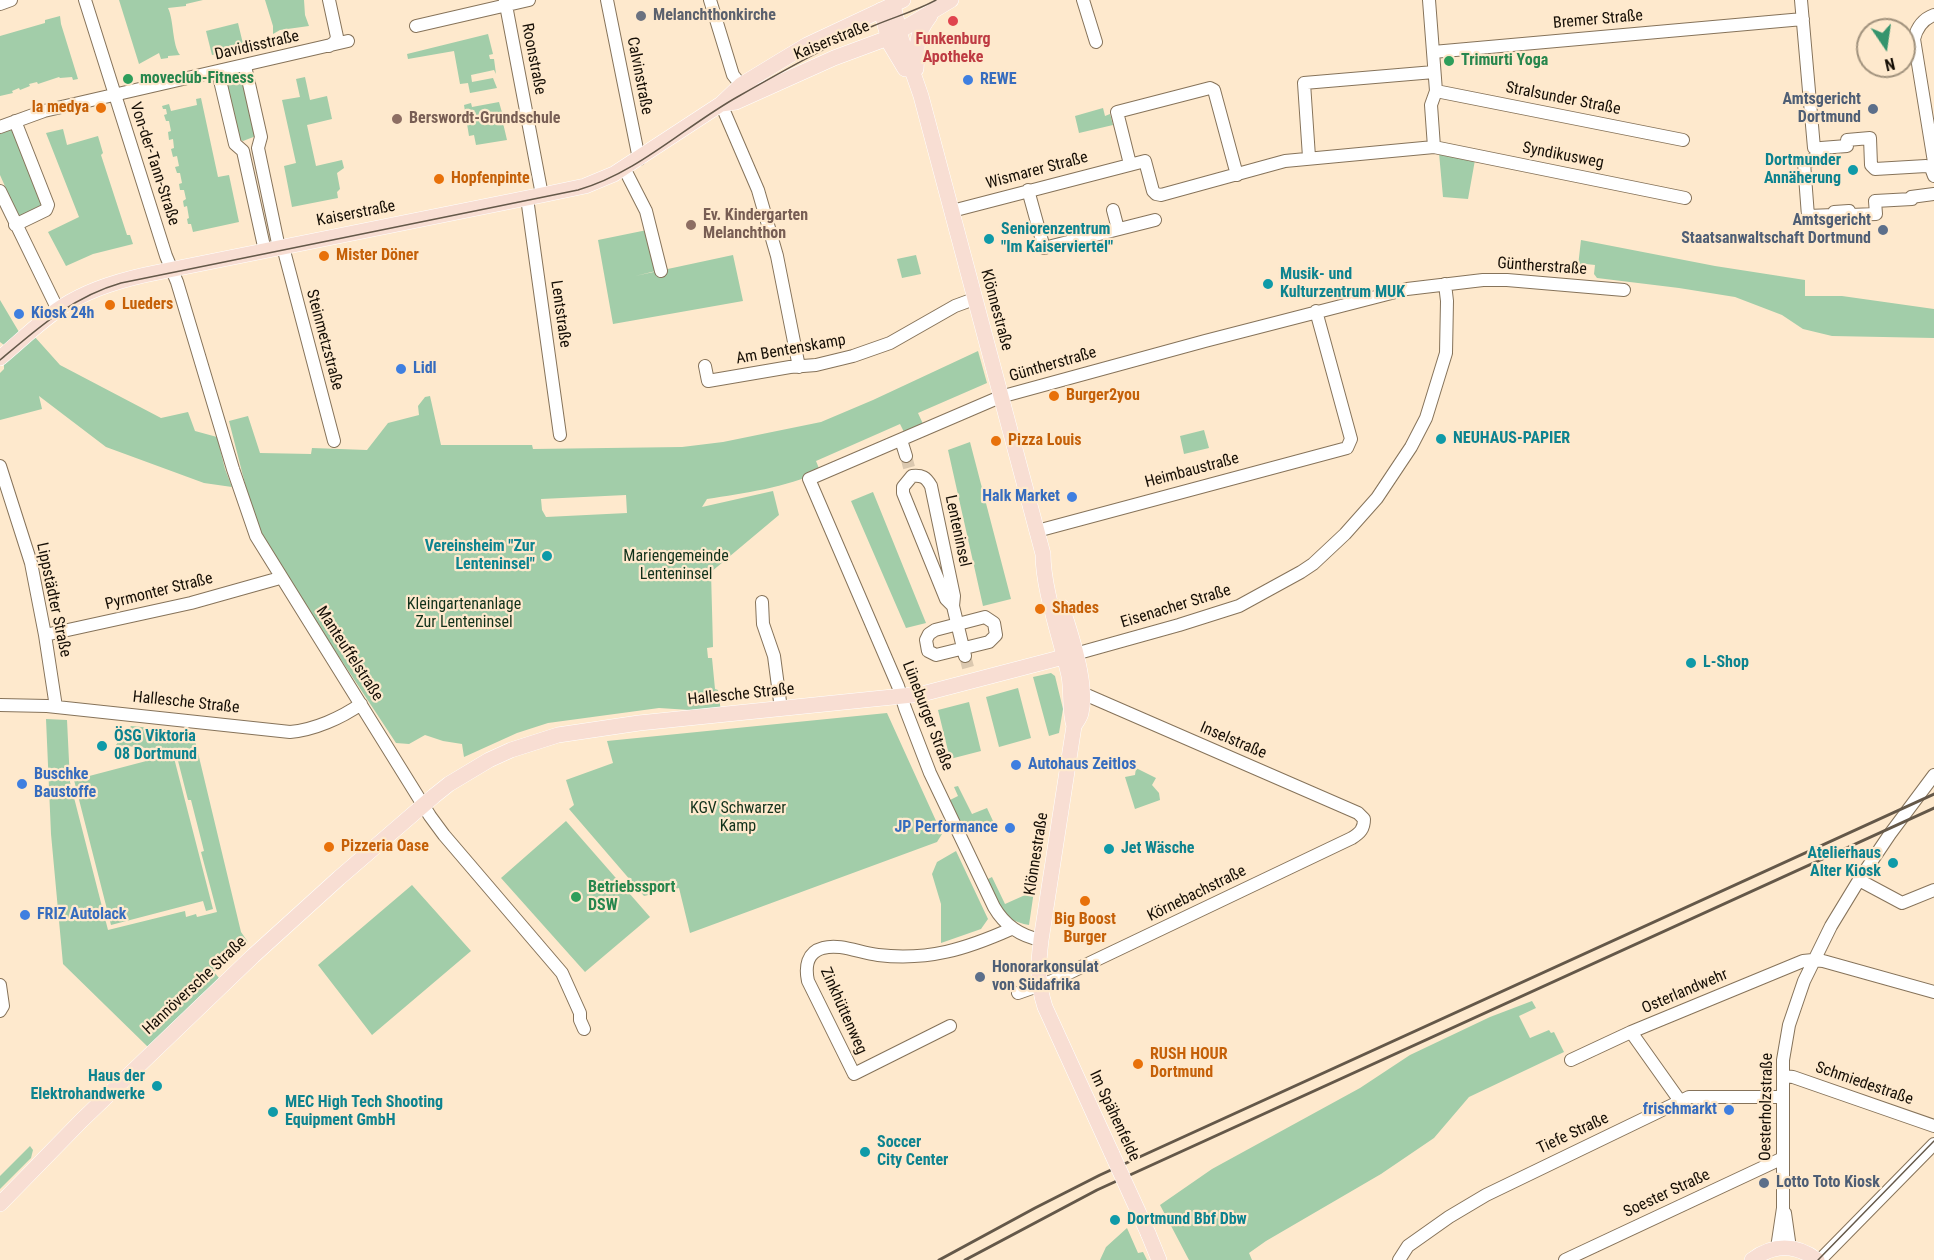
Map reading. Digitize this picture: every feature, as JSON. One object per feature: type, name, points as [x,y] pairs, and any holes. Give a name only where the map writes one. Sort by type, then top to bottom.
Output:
[{"type":"main road","name":"Kaiserstraße","points":[[0,358],[58,310],[86,293],[111,283],[585,186],[639,159],[721,104],[741,85],[807,45],[891,15],[936,9],[951,0]]},
{"type":"main road","points":[[914,76],[917,67],[917,43],[921,30],[936,9]]},
{"type":"main road","name":"Kaiserstraße","points":[[721,104],[736,102],[834,58],[891,15]]},
{"type":"main road","name":"Klönnestraße","points":[[891,15],[914,76],[1043,554],[1048,561],[1070,655],[1082,693],[1081,714],[1074,726],[1041,940],[1038,987]]},
{"type":"main road","name":"Klönnestraße","points":[[1070,655],[1074,726]]},
{"type":"main road","name":"Hallesche Straße","points":[[423,805],[449,784],[489,760],[511,750],[558,735],[639,723],[901,697],[926,693],[971,676],[1070,655]]},
{"type":"main road","name":"Hannöversche Straße","points":[[0,1204],[121,1082],[253,956],[330,885],[423,805]]},
{"type":"main road","name":"Im Spähenfelde","points":[[1038,987],[1159,1260]]},
{"type":"main road","points":[[1752,1260],[1767,1251],[1784,1248],[1803,1251],[1819,1260]]},
{"type":"street","points":[[0,4],[11,0]]},
{"type":"street","name":"Von-der-Tann-Straße","points":[[85,0],[171,269]]},
{"type":"street","points":[[329,0],[337,38],[329,46]]},
{"type":"street","points":[[416,26],[506,3],[529,0]]},
{"type":"street","name":"Calvinstraße","points":[[607,0],[639,159]]},
{"type":"street","points":[[710,0],[733,75],[741,85]]},
{"type":"street","points":[[1083,0],[1096,42]]},
{"type":"street","points":[[1429,0],[1436,91],[1431,105],[1434,147]]},
{"type":"street","points":[[1801,0],[1814,148]]},
{"type":"street","name":"Roonstraße","points":[[506,3],[535,197]]},
{"type":"street","points":[[1934,15],[1925,19],[1916,31],[1914,39],[1934,162]]},
{"type":"street","name":"Bremer Straße","points":[[1433,52],[1803,20]]},
{"type":"street","name":"Davidisstraße","points":[[0,127],[44,111],[348,41]]},
{"type":"street","points":[[245,66],[261,137],[258,148],[276,248]]},
{"type":"street","points":[[218,72],[235,144],[243,151],[276,248]]},
{"type":"street","points":[[1309,157],[1304,83],[1434,72]]},
{"type":"street","points":[[1210,88],[1214,90],[1237,175],[1161,195],[1156,194],[1153,191],[1145,161],[1130,164],[1117,112],[1210,88]]},
{"type":"street","name":"Stralsunder Straße","points":[[1436,91],[1683,140]]},
{"type":"street","points":[[721,104],[758,190],[777,256],[799,367]]},
{"type":"street","points":[[15,121],[48,205],[46,210],[15,225]]},
{"type":"street","points":[[1934,176],[1931,168],[1926,166],[1875,169],[1871,165],[1870,138],[1847,140],[1847,146],[1821,148],[1814,159],[1804,163],[1808,216],[1834,215],[1834,212],[1850,211],[1850,215],[1876,214],[1875,201],[1912,200],[1911,197],[1934,194]]},
{"type":"street","name":"Syndikusweg","points":[[1237,175],[1309,157],[1434,147],[1685,198]]},
{"type":"street","points":[[243,151],[258,148]]},
{"type":"street","name":"Wismarer Straße","points":[[952,211],[1130,164]]},
{"type":"street","points":[[624,168],[646,211],[662,271]]},
{"type":"street","points":[[1029,190],[1044,248],[1155,220]]},
{"type":"street","points":[[0,191],[58,310]]},
{"type":"street","name":"Lentstraße","points":[[535,197],[560,435]]},
{"type":"street","points":[[1113,210],[1118,229]]},
{"type":"street","name":"Steinmetzstraße","points":[[276,248],[334,441]]},
{"type":"street","name":"Manteuffelstraße","points":[[171,269],[249,519],[263,550],[423,805],[444,835],[562,973],[584,1020]]},
{"type":"street","name":"Güntherstraße","points":[[809,479],[1000,398],[1316,311],[1407,289],[1507,280],[1624,290]]},
{"type":"street","name":"Eisenacher Straße","points":[[1070,655],[1239,606],[1313,564],[1345,534],[1385,487],[1411,447],[1426,418],[1446,353],[1445,284]]},
{"type":"street","name":"Am Bentenskamp","points":[[708,381],[840,360],[873,349],[906,334],[955,306],[974,299]]},
{"type":"street","name":"Heimbaustraße","points":[[1037,531],[1347,448],[1351,439],[1316,311]]},
{"type":"street","points":[[705,366],[710,395]]},
{"type":"street","points":[[901,440],[906,456]]},
{"type":"street","name":"Lippstädter Straße","points":[[0,466],[31,563],[56,707]]},
{"type":"street","name":"Lenteninsel","points":[[953,606],[945,599],[903,493],[903,487],[911,474],[925,478],[931,486],[954,596],[953,606],[964,652]]},
{"type":"street","name":"Lüneburger Straße","points":[[809,479],[901,697],[930,773],[994,907],[1011,929]]},
{"type":"street","name":"Pyrmonter Straße","points":[[45,635],[191,603],[280,578]]},
{"type":"street","points":[[762,602],[763,624],[774,656],[781,709]]},
{"type":"street","points":[[985,617],[994,622],[996,635],[989,642],[964,652],[932,654],[926,646],[926,640],[935,630],[957,624],[985,617]]},
{"type":"street","name":"Inselstraße","points":[[1082,693],[1358,813],[1364,819],[1364,825]]},
{"type":"street","name":"Hallesche Straße","points":[[0,705],[56,707],[290,732],[307,730],[361,704]]},
{"type":"street","name":"Oesterholzstraße","points":[[1784,1248],[1786,1216],[1783,1208],[1782,1097],[1784,1048],[1789,1025],[1804,981],[1831,926],[1890,834],[1934,775]]},
{"type":"street","name":"Körnebachstraße","points":[[1038,987],[1352,838],[1359,834],[1364,825]]},
{"type":"street","points":[[1859,880],[1902,903],[1934,890]]},
{"type":"street","points":[[1011,929],[1029,938],[1041,940]]},
{"type":"street","name":"Zinkhüttenweg","points":[[950,1026],[854,1074],[808,981],[806,967],[810,956],[817,950],[836,946],[876,955],[924,956],[965,948],[1011,929]]},
{"type":"street","points":[[1813,960],[1934,992]]},
{"type":"street","name":"Osterlandwehr","points":[[1571,1060],[1631,1032],[1771,974],[1803,961],[1813,960]]},
{"type":"street","points":[[0,985],[3,1006],[0,1011]]},
{"type":"street","points":[[1018,993],[1038,987]]},
{"type":"street","points":[[1631,1032],[1680,1101]]},
{"type":"street","name":"Schmiedestraße","points":[[1783,1076],[1793,1077],[1934,1126]]},
{"type":"street","name":"Tiefe Straße","points":[[1399,1260],[1408,1246],[1449,1217],[1486,1195],[1689,1097],[1782,1097]]},
{"type":"street","points":[[1819,1260],[1934,1144]]},
{"type":"street","name":"Soester Straße","points":[[1565,1260],[1783,1158]]},
{"type":"green space","points":[[119,0],[203,0],[186,4],[186,6],[168,8],[177,51],[180,55],[161,59],[159,53],[139,64]]},
{"type":"green space","points":[[265,0],[304,0],[305,15],[309,26],[280,30],[273,34],[273,26]]},
{"type":"green space","points":[[60,16],[78,79],[59,77],[38,84],[37,82],[29,84],[30,86],[0,96],[0,36],[45,23],[45,20]]},
{"type":"green space","points":[[238,23],[244,48],[212,55],[206,31]]},
{"type":"green space","points":[[488,34],[493,54],[489,55],[490,59],[494,59],[496,74],[494,70],[471,75],[472,82],[493,78],[497,88],[470,93],[468,83],[460,84],[454,51],[408,59],[407,54]]},
{"type":"green space","points":[[242,76],[256,136],[243,141],[238,138],[226,79]]},
{"type":"green space","points":[[305,77],[310,100],[327,96],[332,119],[307,125],[316,166],[342,160],[344,168],[337,173],[340,189],[337,192],[338,198],[292,207],[284,166],[296,163],[282,100],[300,97],[296,79]]},
{"type":"green space","points":[[201,98],[218,177],[229,175],[239,222],[193,232],[191,224],[188,224],[187,206],[184,207],[183,201],[186,199],[184,190],[180,190],[179,184],[182,183],[180,173],[177,173],[175,167],[179,166],[177,156],[173,157],[171,149],[174,148],[173,139],[169,140],[168,132],[171,131],[169,121],[166,121],[164,115],[167,114],[166,109],[162,106],[169,104],[171,111],[197,105],[196,99]]},
{"type":"green space","points":[[499,102],[503,116],[493,117],[492,124],[503,123],[507,140],[476,145],[474,135],[469,136],[464,105],[471,103],[472,107]]},
{"type":"green space","points":[[1103,108],[1105,116],[1110,114],[1113,125],[1079,133],[1075,116]]},
{"type":"green space","points":[[14,128],[43,205],[19,218],[0,175],[0,134]]},
{"type":"green space","points":[[63,129],[67,145],[98,136],[103,153],[101,155],[127,235],[130,235],[133,244],[93,254],[66,266],[48,232],[79,217],[46,133]]},
{"type":"green space","points":[[1439,153],[1475,160],[1468,199],[1443,197]]},
{"type":"green space","points":[[647,230],[656,271],[635,276],[733,255],[743,301],[613,324],[598,240]]},
{"type":"green space","points":[[1581,240],[1715,266],[1805,280],[1805,296],[1842,296],[1934,309],[1934,338],[1832,336],[1803,329],[1782,315],[1735,297],[1597,278],[1594,274],[1595,265],[1586,264],[1584,274],[1577,275]]},
{"type":"green space","points":[[916,255],[921,274],[902,278],[897,259]]},
{"type":"green space","points":[[0,300],[19,332],[4,345],[0,342]]},
{"type":"green space","points":[[34,336],[60,365],[161,418],[188,412],[195,431],[217,437],[232,487],[204,483],[106,447],[39,396],[42,409],[0,420],[0,373],[4,369],[4,364]]},
{"type":"green space","name":"Kleingartenanlage Zur Lenteninsel","points":[[978,351],[987,383],[918,413],[923,424],[904,432],[900,424],[816,461],[820,471],[793,482],[707,499],[702,507],[773,491],[779,515],[711,572],[713,647],[707,648],[708,658],[712,658],[715,689],[718,690],[721,712],[659,708],[548,723],[517,733],[464,757],[462,744],[425,735],[409,744],[396,743],[276,561],[253,515],[229,421],[248,416],[260,453],[311,454],[312,448],[367,450],[388,423],[419,415],[418,406],[425,397],[430,396],[441,445],[532,445],[533,449],[682,447],[723,442],[821,422]],"holes":[[[626,495],[627,513],[546,517],[542,510],[541,499]]]},
{"type":"green space","points":[[1204,430],[1209,448],[1184,454],[1180,436]]},
{"type":"green space","points":[[970,442],[1011,599],[983,606],[948,450]]},
{"type":"green space","points":[[873,492],[926,623],[906,628],[851,501]]},
{"type":"green space","points":[[1051,673],[1055,676],[1063,709],[1059,733],[1049,736],[1033,677]]},
{"type":"green space","points":[[1018,688],[1031,738],[999,747],[986,697]]},
{"type":"green space","points":[[969,702],[981,751],[950,759],[938,710]]},
{"type":"green space","name":"KGV Schwarzer Kamp","points":[[887,713],[942,834],[937,842],[690,933],[679,888],[644,896],[569,809],[574,805],[566,780],[613,763],[607,741]]},
{"type":"green space","points":[[46,719],[67,720],[70,782],[108,930],[185,911],[186,917],[217,912],[201,852],[204,851],[191,800],[188,800],[175,749],[147,755],[146,748],[116,745],[131,726],[193,732],[241,932],[248,942],[214,972],[219,978],[148,1047],[63,964],[51,834]]},
{"type":"green space","points":[[173,754],[213,909],[206,911],[203,901],[111,925],[74,780]]},
{"type":"green space","points":[[1136,768],[1156,778],[1152,785],[1159,793],[1160,800],[1135,809],[1125,777],[1135,775]]},
{"type":"green space","points":[[958,786],[972,814],[987,808],[993,821],[965,834],[950,800],[958,796],[954,787]]},
{"type":"green space","name":"Betriebssport DSW","points":[[566,821],[650,917],[585,972],[501,878]]},
{"type":"green space","points":[[956,851],[988,919],[981,929],[941,943],[941,904],[932,874],[937,862]]},
{"type":"green space","points":[[992,877],[1005,904],[1034,891],[1029,925],[1019,923],[1001,910],[986,880]]},
{"type":"green space","points":[[412,885],[471,951],[372,1035],[318,965]]},
{"type":"green space","points":[[1532,1001],[1536,1008],[1519,1016],[1530,1038],[1549,1030],[1551,1033],[1554,1032],[1564,1052],[1469,1097],[1434,1138],[1381,1174],[1266,1241],[1249,1253],[1252,1260],[1189,1260],[1160,1205],[1212,1169],[1360,1088],[1410,1055],[1490,1017]]},
{"type":"green space","points":[[30,1146],[33,1150],[31,1158],[0,1189],[0,1176]]},
{"type":"green space","points":[[1127,1228],[1138,1253],[1143,1252],[1147,1260],[1100,1260],[1106,1247]]},
{"type":"tunnel","points":[[906,456],[910,471]]},
{"type":"tunnel","points":[[965,656],[969,671]]},
{"type":"tram line","points":[[0,360],[42,325],[71,305],[121,283],[578,190],[600,182],[641,161],[719,108],[822,50],[936,0]]},
{"type":"tram line","points":[[1818,1260],[1934,1141]]},
{"type":"railway","points":[[939,1260],[1100,1175],[1934,794]]},
{"type":"railway","points":[[965,1260],[1097,1190],[1934,808]]},
{"type":"place","name":"Melanchthonkirche","points":[[641,16]]},
{"type":"place","name":"Funkenburg Apotheke","points":[[953,21]]},
{"type":"place","name":"Trimurti Yoga","points":[[1449,61]]},
{"type":"place","name":"moveclub-Fitness","points":[[128,79]]},
{"type":"place","name":"REWE","points":[[968,80]]},
{"type":"place","name":"la medya","points":[[101,108]]},
{"type":"place","name":"Amtsgericht Dortmund","points":[[1873,109]]},
{"type":"place","name":"Berswordt-Grundschule","points":[[397,119]]},
{"type":"place","name":"Dortmunder Annäherung","points":[[1853,170]]},
{"type":"place","name":"Hopfenpinte","points":[[439,179]]},
{"type":"place","name":"Ev. Kindergarten Melanchthon","points":[[691,225]]},
{"type":"place","name":"Amtsgericht Staatsanwaltschaft Dortmund","points":[[1883,230]]},
{"type":"place","name":"Seniorenzentrum \"Im Kaiserviertel\"","points":[[989,239]]},
{"type":"place","name":"Mister Döner","points":[[324,256]]},
{"type":"place","name":"Musik- und Kulturzentrum MUK","points":[[1268,284]]},
{"type":"place","name":"Lueders","points":[[110,305]]},
{"type":"place","name":"Kiosk 24h","points":[[19,314]]},
{"type":"place","name":"Lidl","points":[[401,369]]},
{"type":"place","name":"Burger2you","points":[[1054,396]]},
{"type":"place","name":"NEUHAUS-PAPIER","points":[[1441,439]]},
{"type":"place","name":"Pizza Louis","points":[[996,441]]},
{"type":"place","name":"Halk Market","points":[[1072,497]]},
{"type":"place","name":"Vereinsheim \"Zur Lenteninsel\"","points":[[547,556]]},
{"type":"place","name":"Shades","points":[[1040,609]]},
{"type":"place","name":"L-Shop","points":[[1691,663]]},
{"type":"place","name":"ÖSG Viktoria 08 Dortmund","points":[[102,746]]},
{"type":"place","name":"Autohaus Zeitlos","points":[[1016,765]]},
{"type":"place","name":"Buschke Baustoffe","points":[[22,784]]},
{"type":"place","name":"JP Performance","points":[[1010,828]]},
{"type":"place","name":"Pizzeria Oase","points":[[329,847]]},
{"type":"place","name":"Jet Wäsche","points":[[1109,849]]},
{"type":"place","name":"Atelierhaus Alter Kiosk","points":[[1893,863]]},
{"type":"place","name":"Betriebssport DSW","points":[[576,897]]},
{"type":"place","name":"Big Boost Burger","points":[[1085,901]]},
{"type":"place","name":"FRIZ Autolack","points":[[25,915]]},
{"type":"place","name":"Honorarkonsulat von Südafrika","points":[[980,977]]},
{"type":"place","name":"RUSH HOUR Dortmund","points":[[1138,1064]]},
{"type":"place","name":"Haus der Elektrohandwerke","points":[[157,1086]]},
{"type":"place","name":"frischmarkt","points":[[1729,1110]]},
{"type":"place","name":"MEC High Tech Shooting Equipment GmbH","points":[[273,1112]]},
{"type":"place","name":"Soccer City Center","points":[[865,1152]]},
{"type":"place","name":"Lotto Toto Kiosk","points":[[1764,1183]]},
{"type":"place","name":"Dortmund Bbf Dbw","points":[[1115,1220]]},
{"type":"park label","name":"Mariengemeinde Lenteninsel","points":[[676,566]]}]
